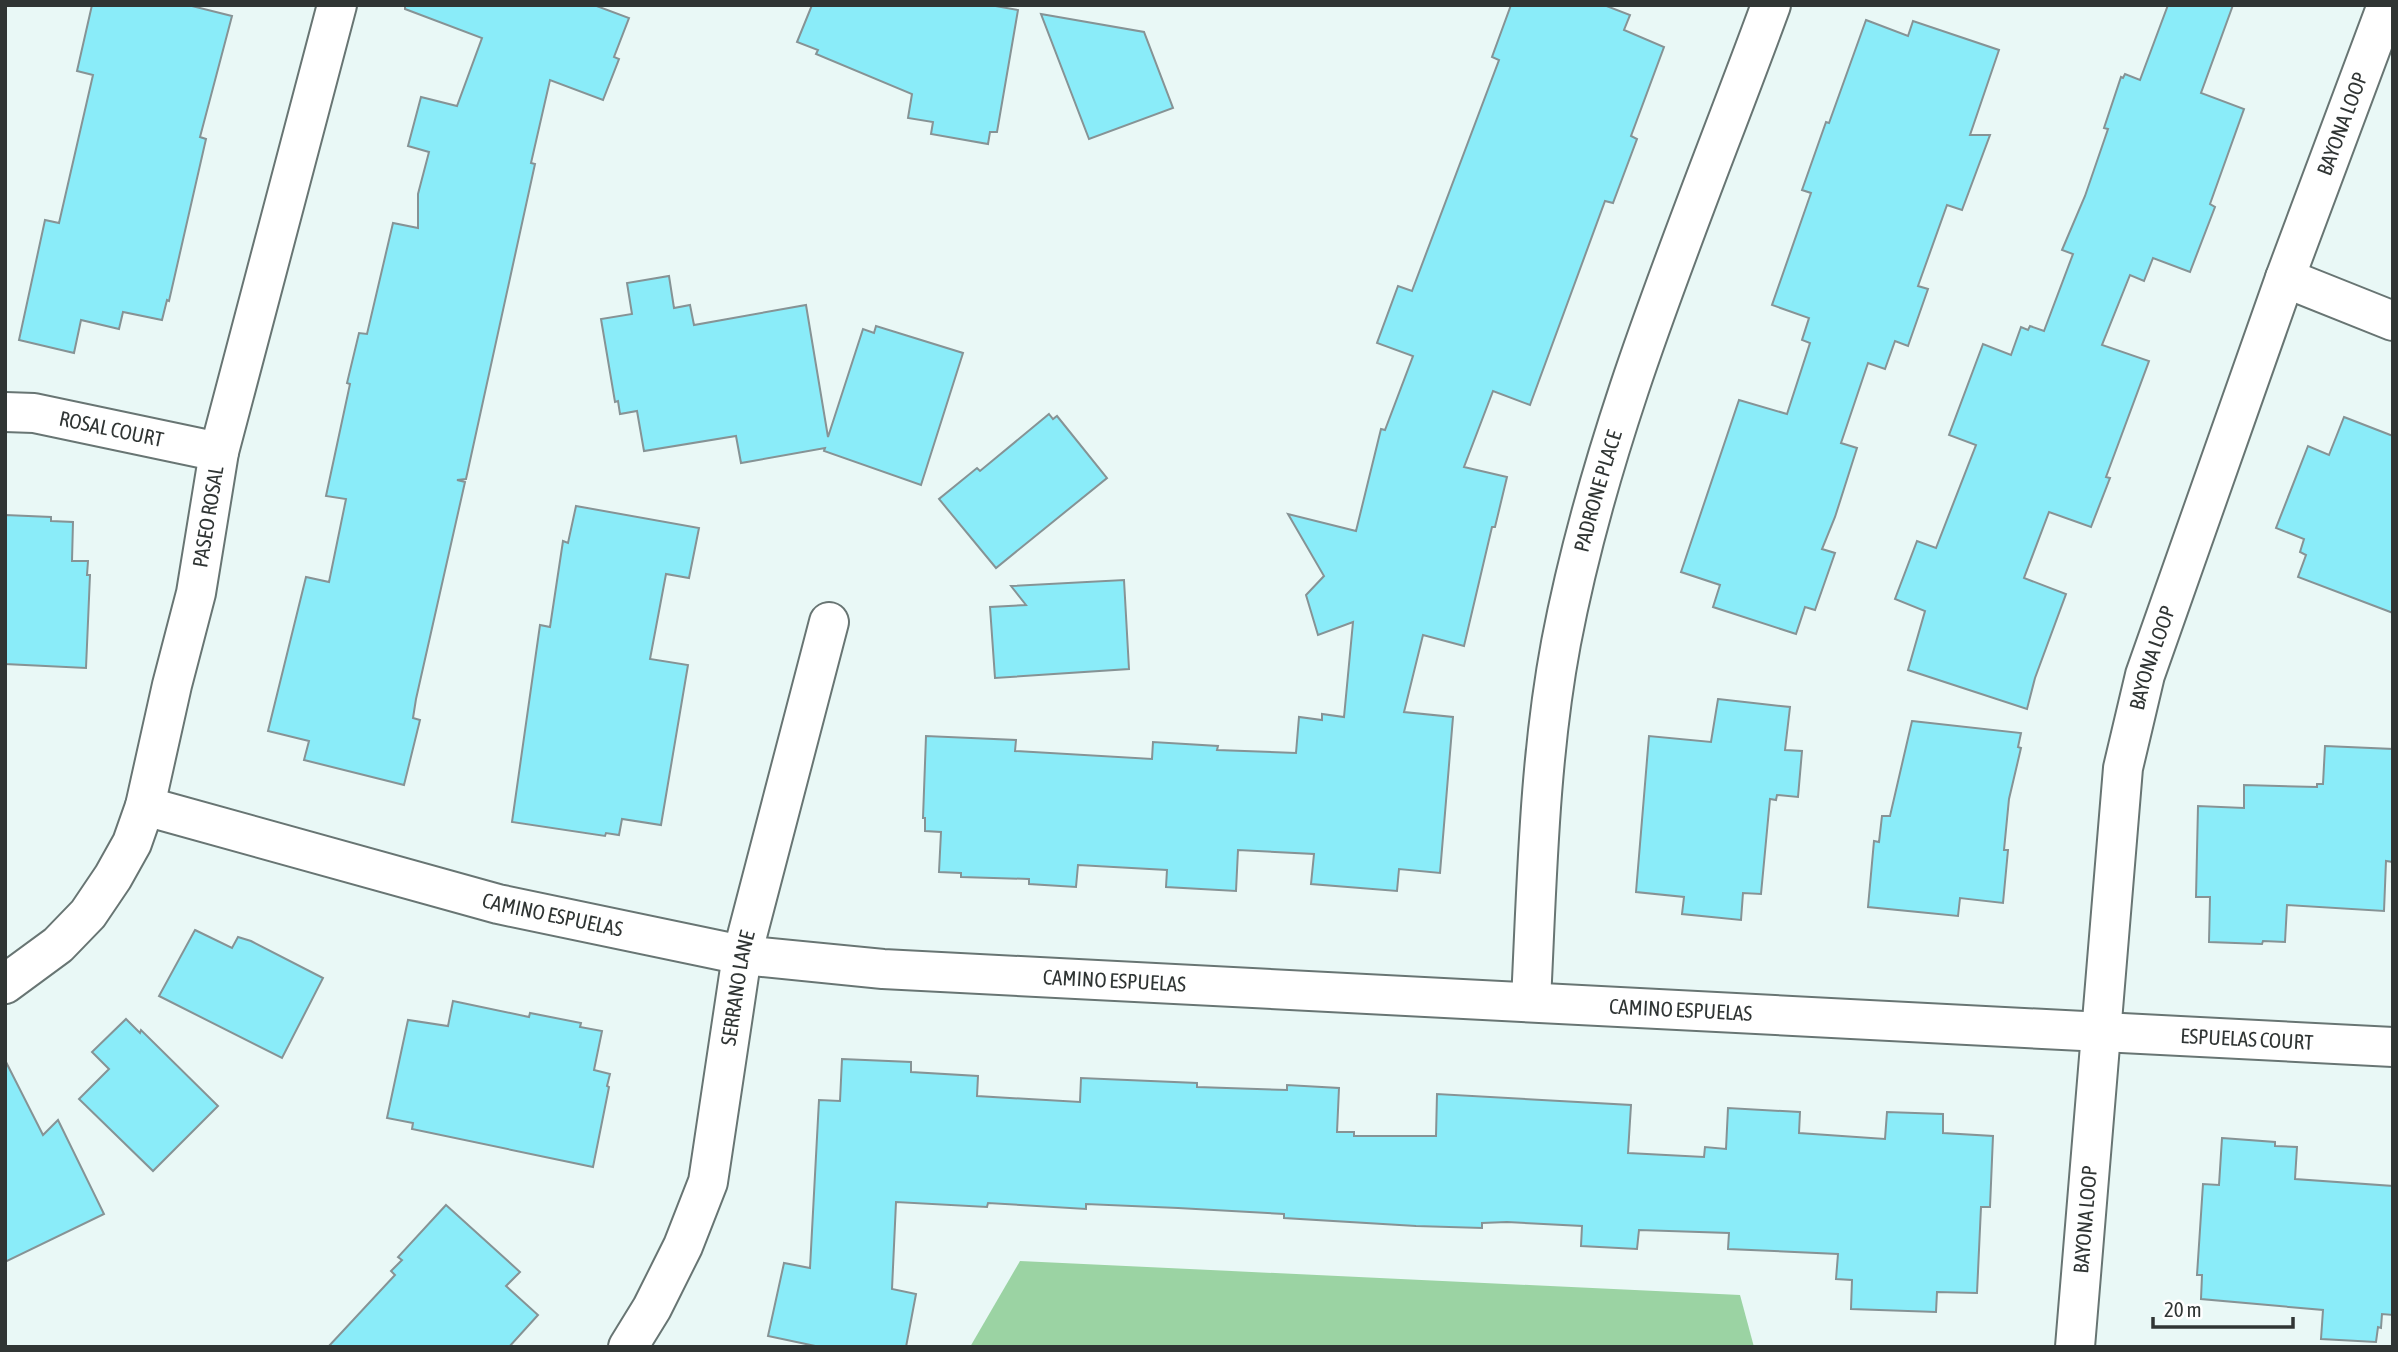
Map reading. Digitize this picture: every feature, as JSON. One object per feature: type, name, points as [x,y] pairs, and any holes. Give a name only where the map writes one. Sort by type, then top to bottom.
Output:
[{"type":"street","name":"PASEO ROSAL","points":[[5,984],[58,945],[88,914],[132,843],[145,806],[196,593],[219,452],[337,5]]},
{"type":"street","name":"PADRONE PLACE","points":[[1531,1001],[1543,762],[1561,642],[1625,395],[1770,5]]},
{"type":"street","name":"BAYONA LOOP","points":[[2075,1347],[2123,768],[2145,675],[2285,278],[2387,5]]},
{"type":"street","points":[[2285,278],[2393,321]]},
{"type":"street","name":"ROSAL COURT","points":[[5,412],[34,413],[219,452]]},
{"type":"street","name":"SERRANO LANE","points":[[628,1347],[652,1308],[678,1256],[708,1182],[742,956],[829,622]]},
{"type":"street","name":"CAMINO ESPUELAS","points":[[145,806],[498,904],[742,956],[883,969],[1531,1001],[2100,1034]]},
{"type":"street","name":"ESPUELAS COURT","points":[[2100,1034],[2393,1047]]},
{"type":"green space","points":[[1020,1261],[1740,1295],[1754,1347],[970,1347]]},
{"type":"building","points":[[92,5],[188,5],[232,16],[200,137],[206,139],[169,301],[167,300],[162,320],[123,312],[119,329],[81,320],[74,353],[19,340],[45,220],[59,223],[93,75],[77,71]]},
{"type":"building","points":[[405,5],[594,5],[629,18],[614,57],[619,59],[603,100],[550,80],[531,163],[535,164],[466,479],[457,480],[465,482],[416,699],[413,718],[420,720],[404,785],[304,760],[309,741],[268,731],[306,577],[329,582],[346,499],[326,496],[359,333],[367,334],[393,223],[418,228],[418,194],[429,152],[408,146],[421,97],[457,106],[482,38],[405,9]]},
{"type":"building","points":[[812,5],[990,5],[1018,10],[997,132],[990,132],[988,144],[931,134],[933,122],[908,118],[912,94],[816,54],[818,50],[797,42]]},
{"type":"building","points":[[1511,5],[1604,5],[1630,15],[1624,30],[1664,47],[1631,136],[1637,139],[1613,203],[1605,201],[1530,405],[1493,391],[1464,467],[1507,477],[1495,527],[1492,527],[1464,646],[1423,635],[1404,712],[1453,717],[1440,873],[1399,869],[1397,891],[1311,884],[1314,854],[1238,850],[1236,891],[1166,887],[1167,870],[1078,865],[1076,887],[1029,884],[1029,879],[961,877],[961,873],[939,872],[941,832],[925,831],[923,818],[926,736],[1016,740],[1015,751],[1152,759],[1153,742],[1218,746],[1217,750],[1296,753],[1299,717],[1322,720],[1322,714],[1344,717],[1353,622],[1318,635],[1306,595],[1324,576],[1288,514],[1356,531],[1381,429],[1385,430],[1413,356],[1377,343],[1398,286],[1412,291],[1499,60],[1492,57]]},
{"type":"building","points":[[2168,5],[2233,5],[2201,93],[2244,109],[2210,204],[2215,207],[2190,272],[2153,258],[2144,281],[2130,275],[2102,345],[2149,361],[2106,477],[2110,478],[2091,527],[2049,512],[2024,578],[2066,594],[2035,678],[2027,709],[1908,670],[1925,611],[1895,599],[1917,541],[1936,548],[1976,445],[1949,435],[1983,344],[2011,355],[2021,327],[2028,330],[2030,326],[2044,331],[2073,254],[2062,250],[2085,196],[2108,129],[2104,128],[2121,77],[2125,74],[2140,80]]},
{"type":"building","points":[[1041,14],[1144,32],[1173,108],[1089,139]]},
{"type":"building","points":[[1866,20],[1908,36],[1913,21],[1999,50],[1970,135],[1990,135],[1962,210],[1947,205],[1918,286],[1928,289],[1908,346],[1895,341],[1885,369],[1868,363],[1841,443],[1857,448],[1822,549],[1835,553],[1815,610],[1805,607],[1796,634],[1713,607],[1720,585],[1681,572],[1739,400],[1787,414],[1810,343],[1802,340],[1809,318],[1772,305],[1811,193],[1802,190]]},
{"type":"building","points":[[669,276],[674,308],[690,305],[694,325],[806,305],[828,437],[863,329],[874,333],[876,326],[963,353],[921,485],[824,451],[825,448],[741,463],[736,436],[644,451],[637,411],[620,414],[618,401],[615,402],[601,319],[632,314],[627,283]]},
{"type":"building","points":[[1049,414],[1053,419],[1057,416],[1107,478],[996,568],[939,499],[977,468],[980,471]]},
{"type":"building","points":[[2344,417],[2393,436],[2393,613],[2298,577],[2306,555],[2300,552],[2304,539],[2276,528],[2308,446],[2329,455]]},
{"type":"building","points":[[576,506],[699,528],[689,578],[666,574],[650,659],[688,665],[661,825],[622,819],[619,835],[606,833],[605,836],[512,822],[540,625],[550,627],[563,541],[568,543]]},
{"type":"building","points":[[5,515],[51,517],[51,521],[73,522],[72,561],[88,561],[87,575],[90,575],[86,668],[5,664]]},
{"type":"building","points":[[1124,580],[1129,669],[995,678],[990,607],[1026,605],[1011,586]]},
{"type":"building","points":[[1718,699],[1790,707],[1785,750],[1802,751],[1798,797],[1777,795],[1776,800],[1770,799],[1761,894],[1743,893],[1741,920],[1682,914],[1684,897],[1636,892],[1649,736],[1711,742]]},
{"type":"building","points":[[1912,721],[2021,733],[2018,747],[2021,748],[2009,799],[2003,903],[1960,898],[1958,916],[1868,907],[1874,841],[1879,842],[1882,816],[1890,816]]},
{"type":"building","points":[[2325,746],[2393,749],[2393,862],[2386,861],[2384,911],[2287,905],[2285,942],[2209,942],[2210,897],[2196,897],[2198,806],[2244,808],[2244,785],[2317,787],[2317,784],[2323,784]]},
{"type":"building","points":[[195,930],[232,948],[238,937],[251,941],[323,978],[282,1058],[159,996]]},
{"type":"building","points":[[453,1001],[529,1017],[530,1013],[581,1023],[580,1027],[602,1031],[594,1070],[610,1074],[593,1167],[412,1129],[413,1123],[387,1118],[408,1020],[448,1026]]},
{"type":"building","points":[[126,1019],[140,1033],[141,1030],[218,1106],[153,1171],[79,1099],[109,1069],[92,1052]]},
{"type":"building","points":[[842,1059],[911,1062],[911,1072],[978,1076],[977,1096],[1080,1102],[1081,1078],[1197,1083],[1197,1087],[1287,1090],[1287,1085],[1339,1088],[1337,1132],[1354,1132],[1354,1136],[1436,1136],[1437,1094],[1631,1105],[1628,1153],[1704,1157],[1705,1147],[1726,1149],[1728,1108],[1800,1112],[1799,1133],[1885,1139],[1887,1112],[1943,1114],[1943,1133],[1993,1136],[1990,1207],[1981,1207],[1977,1293],[1937,1292],[1936,1312],[1851,1309],[1852,1280],[1836,1279],[1838,1254],[1728,1249],[1729,1233],[1639,1230],[1637,1249],[1581,1246],[1582,1226],[1507,1222],[1482,1223],[1482,1228],[1416,1226],[1178,1208],[1086,1204],[1086,1209],[988,1203],[987,1207],[896,1202],[892,1289],[916,1294],[906,1347],[820,1347],[768,1336],[784,1263],[810,1268],[819,1100],[840,1101]]},
{"type":"building","points":[[5,1060],[43,1135],[58,1120],[104,1214],[5,1262]]},
{"type":"building","points":[[2222,1138],[2275,1142],[2275,1146],[2297,1147],[2295,1179],[2393,1186],[2393,1315],[2382,1314],[2376,1342],[2321,1339],[2323,1310],[2201,1299],[2202,1275],[2197,1275],[2203,1184],[2219,1185]]},
{"type":"building","points":[[446,1205],[520,1272],[506,1286],[538,1315],[509,1347],[328,1347],[395,1275],[391,1271],[402,1260],[398,1257]]}]
